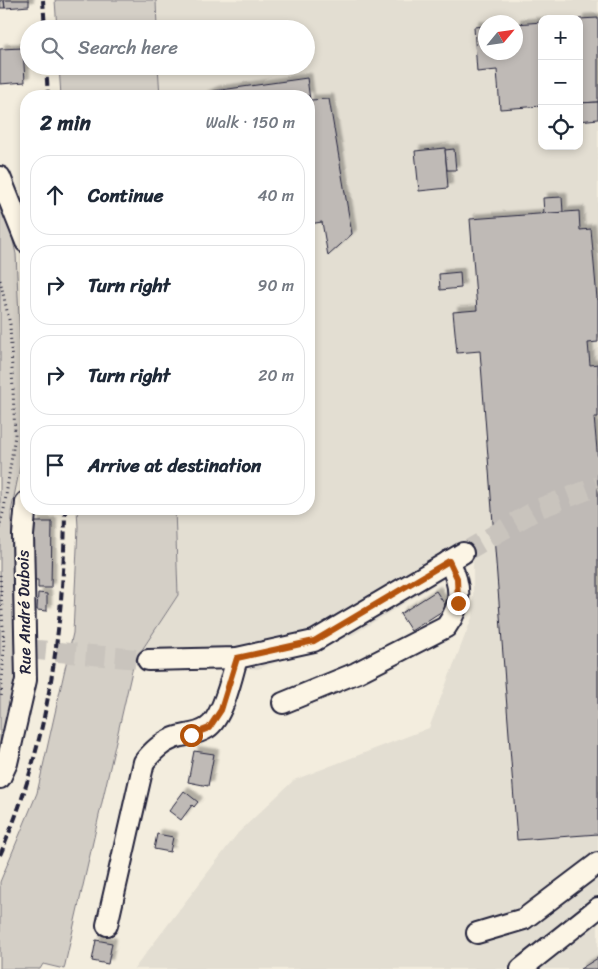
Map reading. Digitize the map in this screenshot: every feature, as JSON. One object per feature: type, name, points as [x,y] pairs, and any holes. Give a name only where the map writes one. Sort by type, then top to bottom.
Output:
[{"type":"street","points":[[0,177],[20,227]]},
{"type":"street","name":"Rue André Dubois","points":[[0,778],[7,763],[26,680],[23,535],[25,515]]},
{"type":"street","points":[[148,660],[237,658],[314,641],[456,557],[458,603],[453,617],[446,626],[356,673],[283,703]]},
{"type":"street","points":[[107,925],[144,762],[157,746],[175,738],[191,735],[209,728],[221,710],[237,658]]},
{"type":"street","points":[[477,933],[524,918],[598,863]]},
{"type":"street","points":[[521,969],[598,908]]},
{"type":"path","points":[[0,280],[10,324],[15,435],[0,524]]},
{"type":"path","points":[[0,575],[4,647],[1,701]]},
{"type":"shaded area","points":[[55,0],[156,0],[157,20],[56,20]]},
{"type":"shaded area","points":[[156,0],[598,0],[598,969],[134,969],[238,833],[294,780],[429,728],[473,615],[473,561],[351,636],[258,669],[134,662],[178,594],[175,515],[315,515],[315,90],[160,90],[159,75],[315,75],[315,20],[157,20]]},
{"type":"shaded area","points":[[60,75],[159,75],[160,90],[61,90]]},
{"type":"shaded area","points":[[0,206],[8,219],[16,254],[20,338],[20,467],[11,512],[16,700],[0,759]]},
{"type":"shaded area","points":[[77,515],[175,515],[178,595],[134,662],[64,969],[43,964],[40,969],[0,969],[0,882],[37,793],[73,633]]},
{"type":"building","points":[[0,0],[4,0],[5,8],[0,8]]},
{"type":"building","points":[[4,0],[29,0],[29,6],[5,8]]},
{"type":"building","points":[[598,18],[598,102],[583,103],[583,19]]},
{"type":"building","points":[[538,22],[538,106],[500,109],[497,70],[477,72],[474,27],[478,27],[478,60],[523,60],[523,23]]},
{"type":"building","points":[[20,48],[20,75],[25,75],[25,82],[0,84],[0,49]]},
{"type":"building","points":[[307,78],[309,90],[221,90]]},
{"type":"building","points":[[329,99],[352,234],[328,256],[322,222],[315,223],[315,100]]},
{"type":"building","points":[[598,102],[598,119],[583,121],[583,103]]},
{"type":"building","points":[[445,148],[448,188],[419,191],[415,151]]},
{"type":"building","points":[[454,149],[456,170],[447,170],[445,150]]},
{"type":"building","points":[[562,197],[563,212],[544,214],[543,198]]},
{"type":"building","points":[[579,211],[580,230],[591,229],[598,299],[598,342],[588,343],[590,365],[598,364],[598,417],[594,417],[598,461],[598,834],[517,840],[480,351],[457,353],[453,312],[477,310],[470,219]]},
{"type":"building","points":[[460,272],[461,288],[440,290],[439,274]]},
{"type":"building","points":[[35,522],[52,522],[51,588],[38,588],[38,580],[33,580]]},
{"type":"building","points":[[436,591],[447,608],[411,631],[400,614]]},
{"type":"building","points":[[38,593],[47,594],[47,611],[37,610]]},
{"type":"building","points":[[194,751],[214,754],[208,786],[188,782]]},
{"type":"building","points":[[184,791],[198,802],[194,807],[192,805],[181,820],[169,811]]},
{"type":"building","points":[[157,834],[173,837],[170,852],[154,849]]},
{"type":"building","points":[[96,940],[112,943],[108,964],[92,961]]},
{"type":"building","points":[[598,958],[598,969],[580,969]]},
{"type":"tunnel","points":[[463,553],[540,508],[598,486]]},
{"type":"tunnel","points":[[26,649],[148,660]]},
{"type":"railway","points":[[43,0],[44,20]]},
{"type":"railway","points":[[47,75],[48,90]]},
{"type":"railway","points":[[0,855],[17,814],[30,772],[50,685],[57,642],[61,598],[65,515]]},
{"type":"route","points":[[191,735],[209,728],[221,710],[237,658],[314,641],[449,561],[457,578],[458,603]]}]
